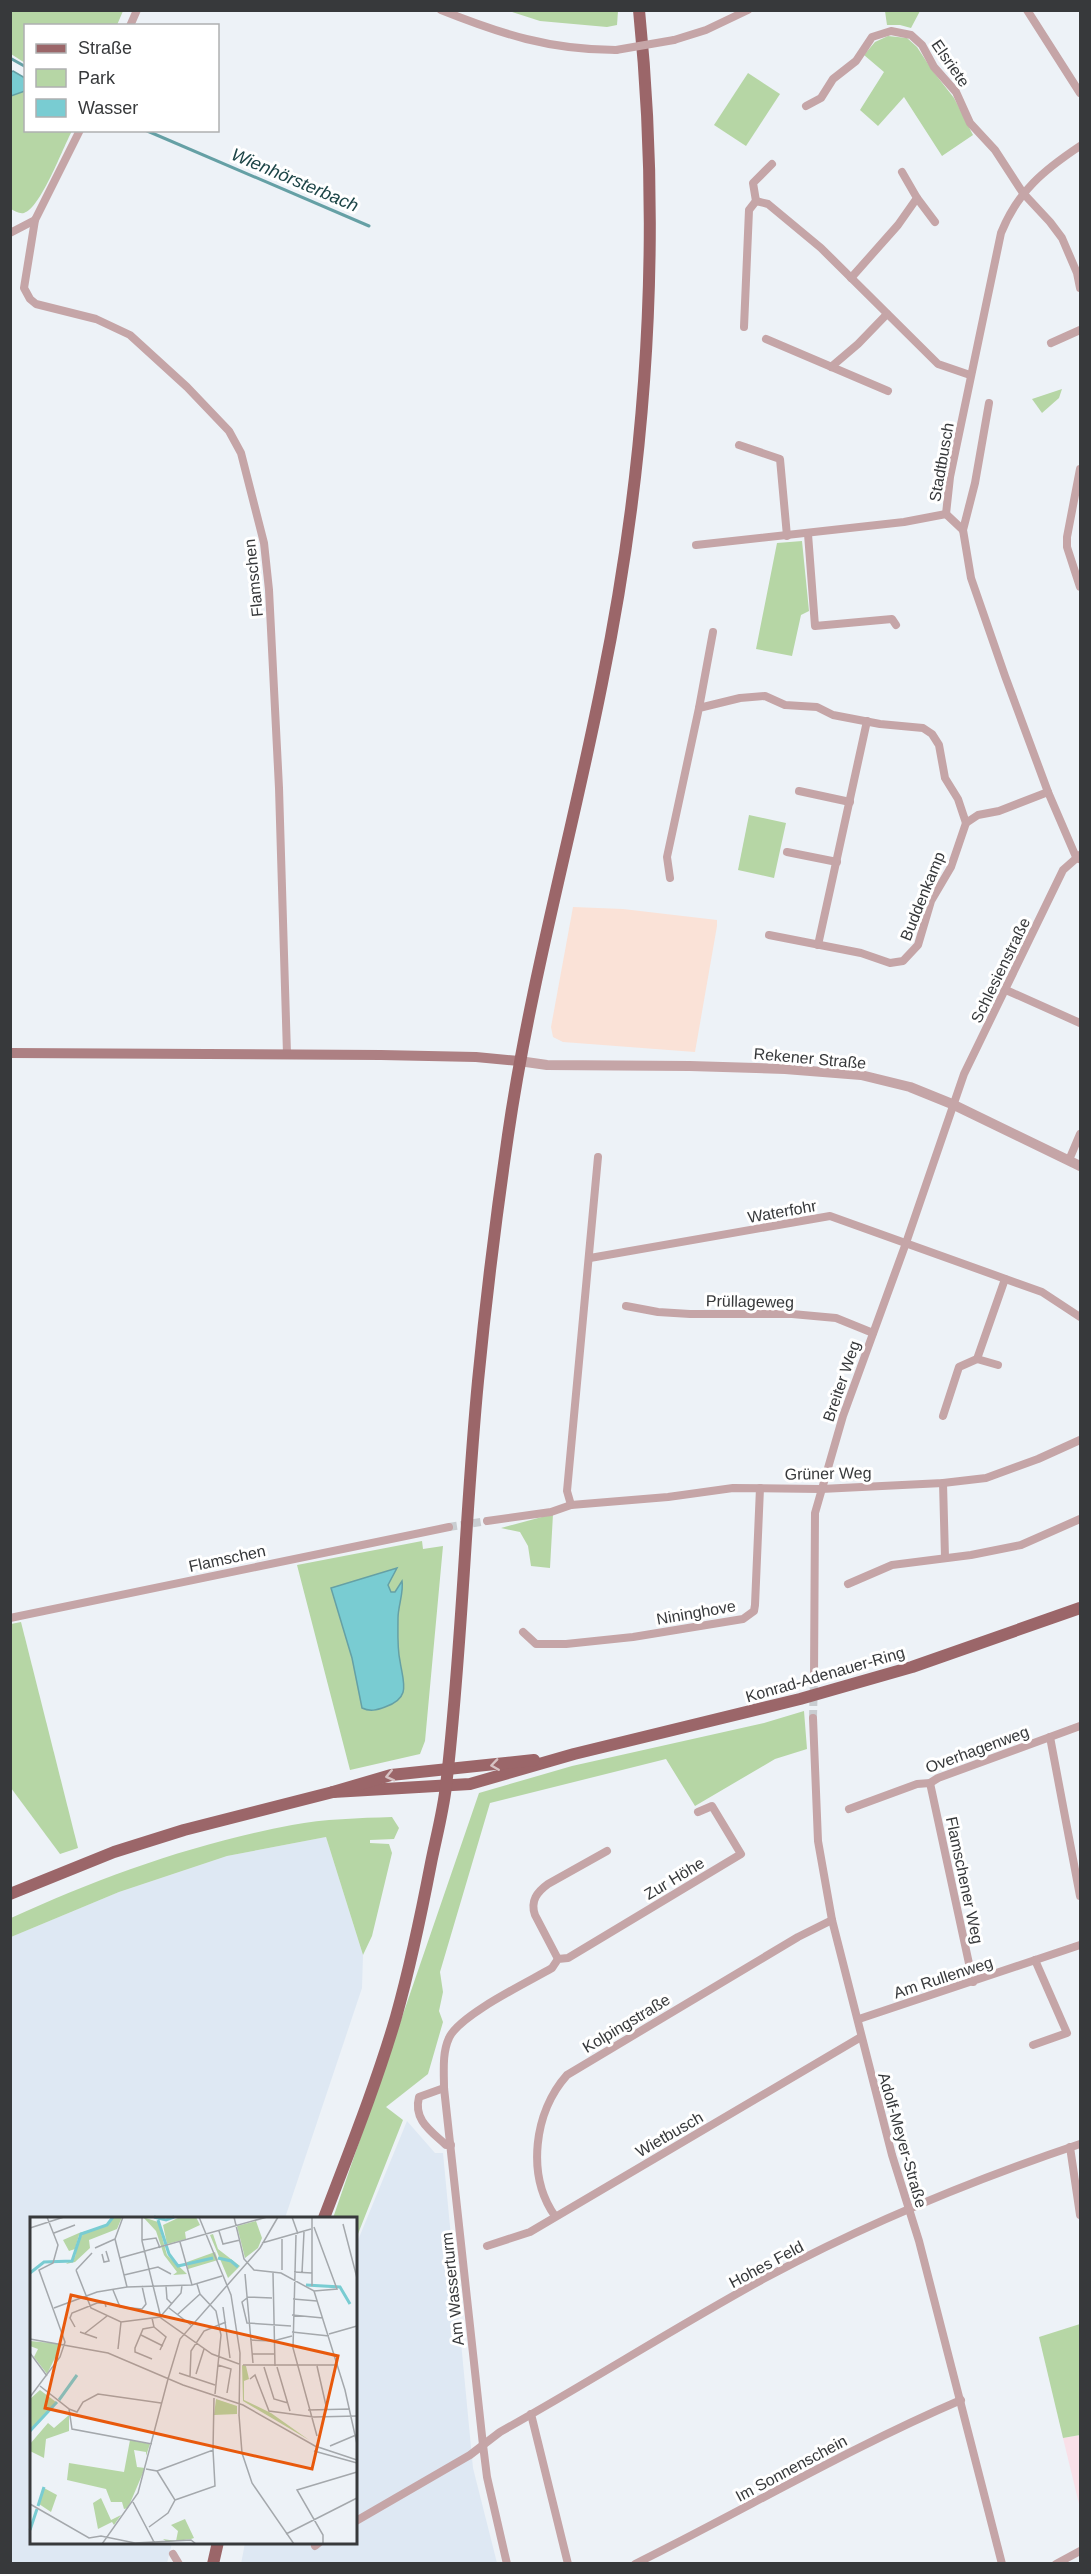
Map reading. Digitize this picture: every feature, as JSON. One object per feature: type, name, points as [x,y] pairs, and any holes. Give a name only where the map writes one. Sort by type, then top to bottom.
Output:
[{"type":"main road","points":[[324,2217],[372,2089],[398,2008],[420,1921],[446,1785],[463,1607],[478,1386],[496,1216],[519,1061],[602,682],[620,587],[638,458],[648,331],[646,114],[639,10]]},
{"type":"main road","points":[[10,1053],[287,1054],[476,1057],[519,1061]]},
{"type":"main road","name":"Konrad-Adenauer-Ring","points":[[574,1754],[800,1699],[912,1667],[1080,1608]]},
{"type":"main road","points":[[10,1894],[140,1843],[235,1815],[333,1792],[391,1775],[447,1768],[474,1768],[574,1754]]},
{"type":"main road","points":[[333,1792],[470,1784],[574,1754]]},
{"type":"main road","points":[[213,2564],[218,2544]]},
{"type":"street","points":[[131,24],[137,10]]},
{"type":"street","points":[[441,10],[525,40],[582,50],[616,50],[674,40],[706,30],[748,10]]},
{"type":"street","points":[[1027,10],[1080,93]]},
{"type":"street","name":"Elsriete","points":[[806,106],[821,99],[833,79],[856,61],[872,37],[891,31],[911,35],[922,45],[934,67],[956,92],[970,123],[995,150],[1023,193]]},
{"type":"street","name":"Flamschen","points":[[79,132],[35,220],[24,288],[36,304],[96,319],[130,334],[187,387],[229,431],[241,453],[264,543],[270,591],[279,788],[287,1054]]},
{"type":"street","name":"Stadtbusch","points":[[963,530],[946,514],[950,477],[1000,232],[1010,209],[1023,193],[1048,167],[1080,146]]},
{"type":"street","points":[[744,327],[749,210],[756,201],[753,183],[772,164]]},
{"type":"street","points":[[902,172],[917,198],[935,222]]},
{"type":"street","points":[[1023,193],[1062,238],[1077,273],[1080,288]]},
{"type":"street","points":[[851,278],[898,225],[917,198]]},
{"type":"street","points":[[756,201],[768,204],[821,248],[938,364],[970,375]]},
{"type":"street","points":[[10,233],[35,220]]},
{"type":"street","points":[[831,367],[887,314]]},
{"type":"street","points":[[1051,343],[1080,330]]},
{"type":"street","points":[[766,339],[888,392]]},
{"type":"street","points":[[989,403],[975,483],[963,530],[971,578],[1048,792],[1079,858]]},
{"type":"street","points":[[739,445],[780,459],[787,536]]},
{"type":"street","points":[[1080,469],[1067,547],[1080,587]]},
{"type":"street","points":[[696,545],[808,534],[904,522],[946,514]]},
{"type":"street","points":[[808,534],[815,626],[892,619],[896,625]]},
{"type":"street","points":[[670,878],[666,857],[699,708],[713,632]]},
{"type":"street","points":[[699,708],[740,698],[765,696],[785,705],[817,707],[833,715],[880,724],[923,728],[932,734],[939,745],[945,778],[958,799],[966,823],[978,815],[999,811],[1048,792]]},
{"type":"street","points":[[818,945],[867,721]]},
{"type":"street","points":[[799,791],[850,802]]},
{"type":"street","name":"Buddenkamp","points":[[769,935],[861,953],[890,963],[903,962],[918,945],[931,901],[951,867],[966,823]]},
{"type":"street","points":[[787,852],[837,862]]},
{"type":"street","name":"Schlesienstraße","points":[[952,1104],[964,1074],[1063,870],[1079,858]]},
{"type":"street","points":[[1006,990],[1080,1023]]},
{"type":"street","name":"Rekener Straße","points":[[519,1061],[547,1065],[785,1069],[861,1075],[910,1087],[952,1104],[1080,1166]]},
{"type":"street","name":"Breiter Weg","points":[[814,1678],[815,1513],[843,1416],[906,1244],[952,1104]]},
{"type":"street","points":[[1069,1160],[1080,1134]]},
{"type":"street","points":[[571,1504],[567,1491],[598,1157]]},
{"type":"street","name":"Waterfohr","points":[[590,1258],[830,1216],[1005,1278],[1056,1299],[1080,1317]]},
{"type":"street","points":[[976,1359],[1005,1278]]},
{"type":"street","name":"Prüllageweg","points":[[626,1306],[658,1312],[803,1315],[836,1318],[873,1333]]},
{"type":"street","points":[[942,1416],[959,1367],[976,1359],[998,1365]]},
{"type":"street","name":"Grüner Weg","points":[[487,1521],[551,1512],[571,1504],[668,1497],[733,1488],[821,1489],[944,1483],[986,1478],[1038,1459],[1080,1440]]},
{"type":"street","points":[[944,1483],[945,1557]]},
{"type":"street","name":"Nininghove","points":[[523,1632],[536,1644],[566,1644],[633,1637],[743,1619],[754,1611],[755,1605],[760,1488]]},
{"type":"street","points":[[848,1584],[892,1565],[971,1555],[1021,1545],[1080,1519]]},
{"type":"street","name":"Flamschen","points":[[10,1618],[449,1527]]},
{"type":"street","name":"Adolf-Meyer-Straße","points":[[813,1718],[818,1841],[832,1920],[859,2019],[861,2037],[961,2400],[1002,2564]]},
{"type":"street","name":"Overhagenweg","points":[[849,1809],[917,1784],[930,1783],[938,1778],[1080,1726]]},
{"type":"street","points":[[1050,1737],[1080,1896]]},
{"type":"street","name":"Flamschener Weg","points":[[930,1783],[973,1982]]},
{"type":"street","name":"Zur Höhe","points":[[450,2131],[444,2088],[446,2047],[449,2037],[460,2022],[552,1968],[558,1959],[568,1958],[741,1854],[712,1806],[698,1812]]},
{"type":"street","points":[[558,1959],[532,1909],[536,1896],[539,1890],[548,1884],[607,1851]]},
{"type":"street","name":"Kolpingstraße","points":[[555,2216],[546,2204],[540,2187],[537,2159],[547,2106],[556,2087],[567,2074],[798,1937],[832,1920]]},
{"type":"street","name":"Am Rullenweg","points":[[859,2019],[1080,1945]]},
{"type":"street","points":[[1033,2045],[1067,2033],[1035,1960]]},
{"type":"street","name":"Wietbusch","points":[[487,2247],[530,2232],[861,2037]]},
{"type":"street","points":[[444,2088],[419,2097],[418,2116],[426,2127],[446,2145],[451,2145]]},
{"type":"street","name":"Am Wasserturm","points":[[450,2131],[487,2477],[507,2564]]},
{"type":"street","name":"Hohes Feld","points":[[483,2445],[500,2432],[767,2277],[907,2208],[1001,2171],[1080,2144]]},
{"type":"street","points":[[1070,2147],[1080,2215]]},
{"type":"street","name":"Im Sonnenschein","points":[[635,2564],[769,2496],[891,2430],[961,2400]]},
{"type":"street","points":[[531,2414],[568,2564]]},
{"type":"street","points":[[357,2520],[470,2456],[483,2445]]},
{"type":"street","points":[[1056,2564],[1080,2551]]},
{"type":"street","points":[[173,2554],[180,2564]]},
{"type":"shaded area","points":[[573,907],[623,909],[717,920],[695,1052],[563,1042],[553,1037],[551,1027]]},
{"type":"shaded area","points":[[326,1837],[363,1955],[362,1988],[285,2217],[30,2217],[30,2544],[172,2544],[167,2563],[11,2564],[11,1937],[119,1892],[227,1856]]},
{"type":"shaded area","points":[[407,2121],[435,2153],[443,2153],[473,2468],[497,2563],[241,2564],[245,2544],[357,2544],[357,2243]]},
{"type":"shaded area","points":[[1080,2435],[1080,2508],[1063,2438]]},
{"type":"green space","points":[[11,10],[123,10],[117,24],[24,24],[24,62],[11,54]]},
{"type":"green space","points":[[885,10],[920,11],[911,28],[887,25]]},
{"type":"green space","points":[[509,11],[618,11],[617,25],[607,27],[540,21]]},
{"type":"green space","points":[[888,36],[907,38],[917,47],[954,98],[973,135],[942,156],[904,97],[878,126],[860,110],[884,72],[864,55],[875,42]]},
{"type":"green space","points":[[748,73],[780,94],[746,146],[714,125]]},
{"type":"green space","points":[[24,91],[24,132],[72,132],[44,189],[31,209],[24,213],[11,209],[10,96]]},
{"type":"green space","points":[[1062,389],[1059,398],[1042,413],[1032,399]]},
{"type":"green space","points":[[802,541],[809,611],[801,615],[792,656],[756,649],[777,543]]},
{"type":"green space","points":[[749,815],[786,823],[774,878],[738,870]]},
{"type":"green space","points":[[553,1514],[550,1568],[531,1566],[528,1546],[520,1532],[501,1528]]},
{"type":"green space","points":[[422,1541],[423,1549],[443,1546],[425,1741],[420,1754],[350,1770],[297,1565]]},
{"type":"green space","points":[[21,1622],[78,1848],[60,1854],[11,1788],[11,1624]]},
{"type":"green space","points":[[804,1711],[807,1749],[775,1759],[695,1806],[666,1759],[490,1803],[440,1972],[443,1992],[439,2011],[443,2022],[428,2074],[386,2107],[403,2120],[357,2236],[357,2217],[333,2217],[479,1793],[572,1766],[764,1723]]},
{"type":"green space","points":[[392,1817],[399,1828],[394,1839],[370,1840],[370,1843],[389,1844],[392,1853],[372,1936],[363,1955],[326,1837],[227,1856],[119,1892],[11,1937],[11,1918],[113,1875],[148,1863],[256,1832],[304,1823]]},
{"type":"green space","points":[[1080,2324],[1080,2435],[1063,2438],[1039,2337]]},
{"type":"water","points":[[11,72],[24,77],[24,91],[11,96]]},
{"type":"water","points":[[397,1568],[388,1585],[391,1592],[395,1592],[402,1581],[398,1613],[398,1640],[404,1688],[399,1699],[394,1703],[379,1709],[368,1710],[362,1708],[352,1658],[331,1588]]},
{"type":"waterway","name":"Wienhörsterbach","points":[[10,58],[24,66]]},
{"type":"waterway","name":"Wienhörsterbach","points":[[150,132],[369,226]]},
{"type":"tunnel","points":[[449,1527],[487,1521]]},
{"type":"tunnel","points":[[813,1718],[814,1678]]}]
